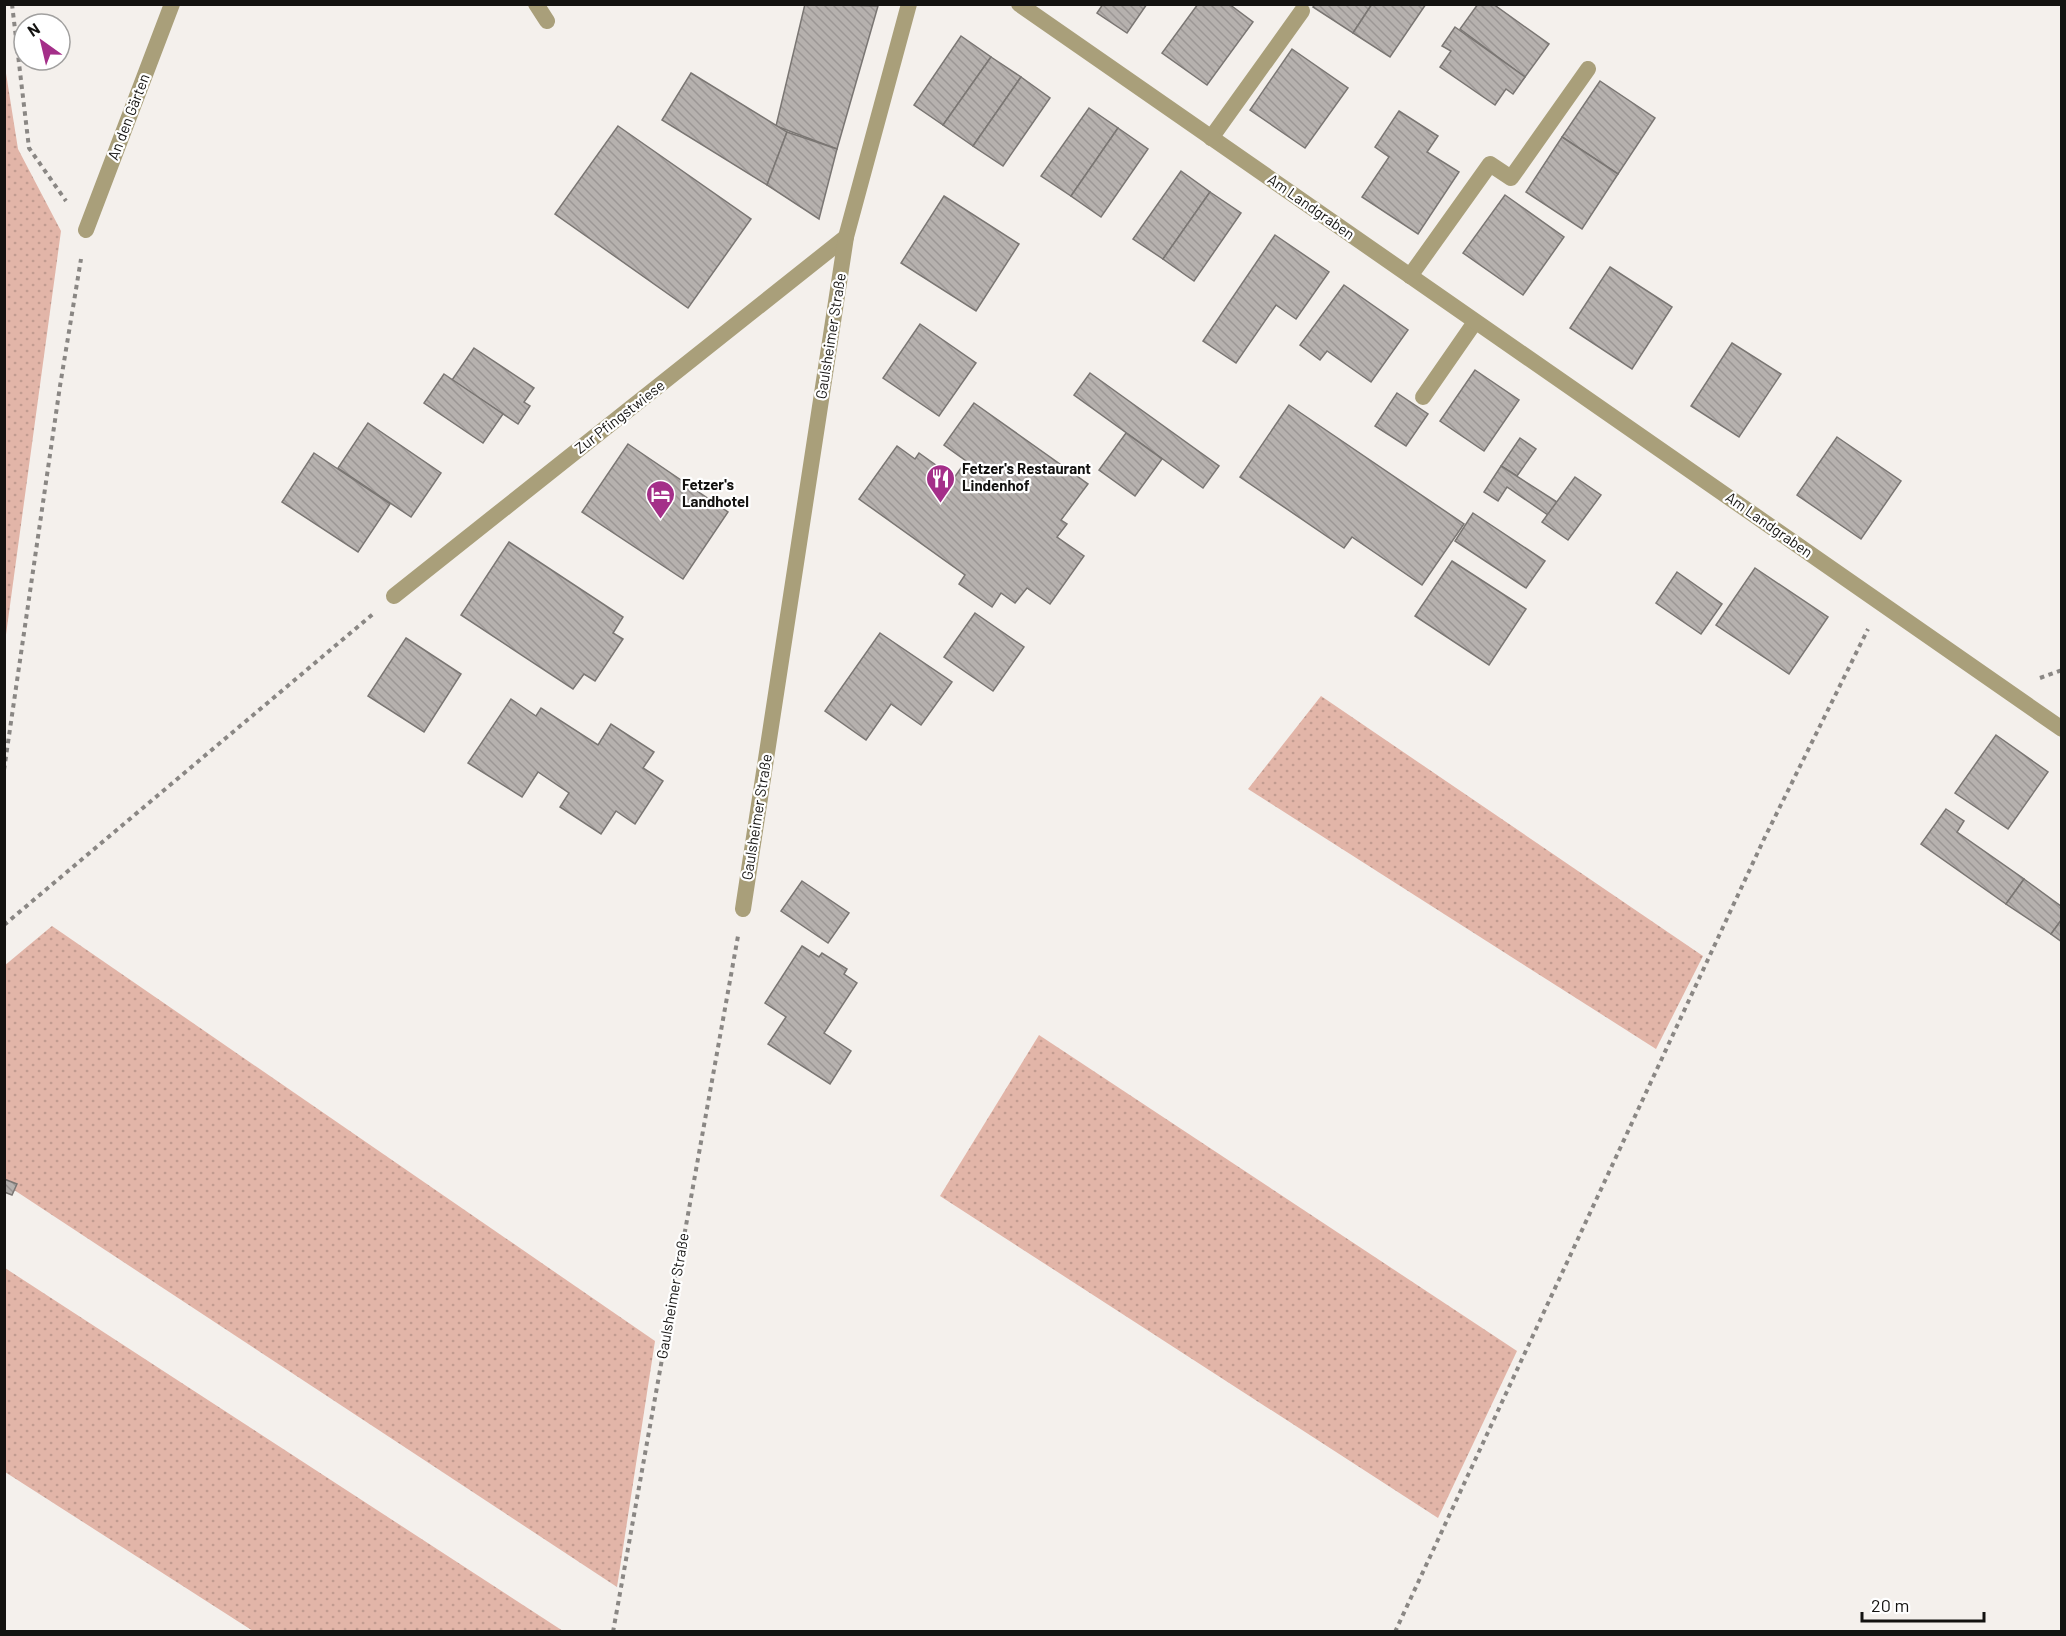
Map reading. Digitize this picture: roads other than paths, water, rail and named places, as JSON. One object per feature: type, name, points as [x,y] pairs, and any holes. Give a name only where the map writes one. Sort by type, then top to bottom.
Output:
[{"type":"street","name":"An den Gärten","points":[[86,230],[172,4]]},
{"type":"street","points":[[536,4],[547,21]]},
{"type":"street","name":"Gaulsheimer Straße","points":[[743,909],[846,237],[909,4]]},
{"type":"street","name":"Am Landgraben","points":[[1019,4],[2061,729]]},
{"type":"street","points":[[1211,138],[1302,11]]},
{"type":"street","points":[[1410,276],[1490,164],[1511,178],[1588,69]]},
{"type":"street","name":"Zur Pfingstwiese","points":[[394,596],[846,237]]},
{"type":"street","points":[[1423,397],[1475,322]]},
{"type":"place","name":"Fetzer's Restaurant Lindenhof","points":[[941,504]]},
{"type":"place","name":"Fetzer's Landhotel","points":[[661,520]]}]
